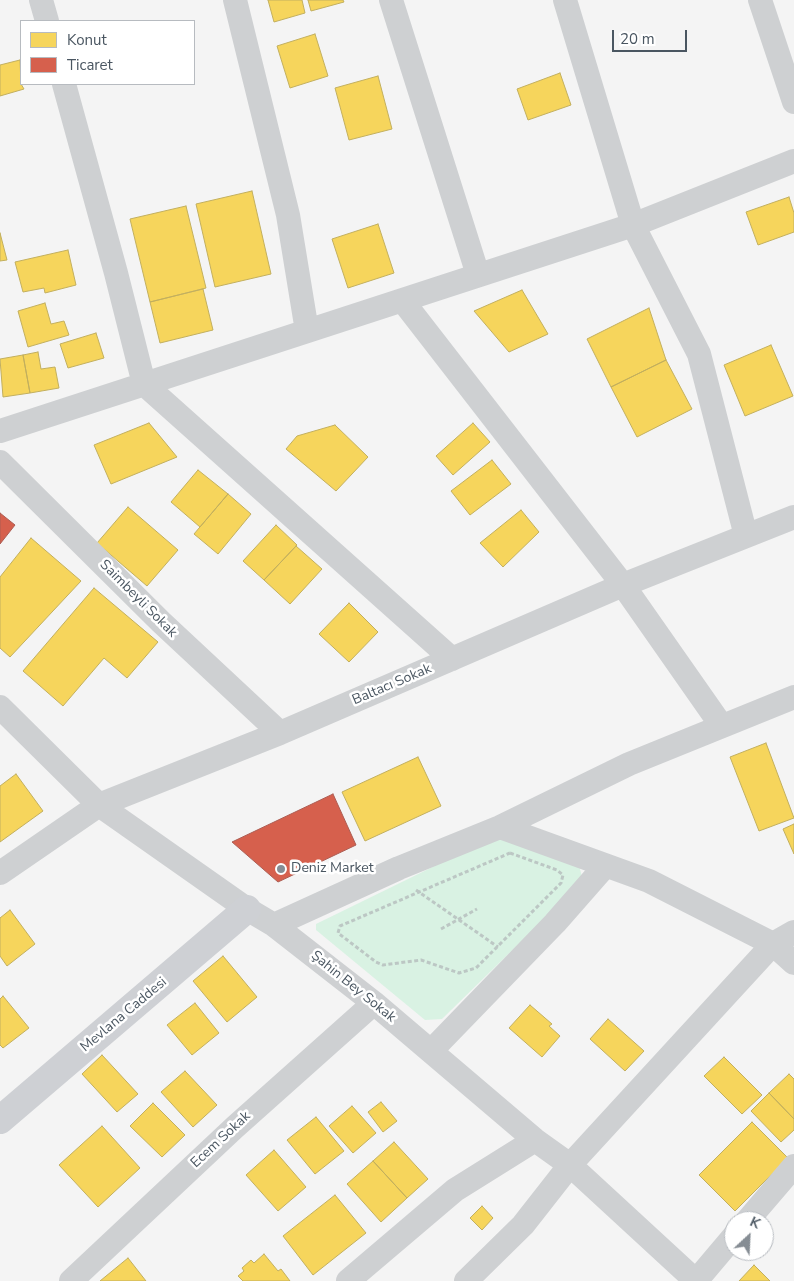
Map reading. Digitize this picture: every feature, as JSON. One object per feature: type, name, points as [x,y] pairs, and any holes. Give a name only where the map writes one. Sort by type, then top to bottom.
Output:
[{"type":"street","points":[[41,0],[47,20]]},
{"type":"street","points":[[236,0],[288,214],[308,331]]},
{"type":"street","points":[[390,0],[478,275]]},
{"type":"street","points":[[565,0],[633,225],[699,354],[746,536]]},
{"type":"street","points":[[760,0],[794,102]]},
{"type":"street","points":[[64,85],[144,384],[452,659]]},
{"type":"street","points":[[0,431],[633,225],[794,161]]},
{"type":"street","points":[[402,300],[624,585],[721,725]]},
{"type":"street","name":"Saimbeyli Sokak","points":[[0,462],[161,622],[280,734]]},
{"type":"street","name":"Baltacı Sokak","points":[[0,873],[99,805],[280,734],[624,585],[794,517]]},
{"type":"street","points":[[274,925],[399,868],[500,827],[629,764],[721,725],[794,697]]},
{"type":"street","name":"Şahin Bey Sokak","points":[[0,707],[99,805],[247,910],[274,925],[374,1003],[535,1140],[570,1165],[696,1281]]},
{"type":"street","points":[[500,827],[649,880],[773,944],[794,963]]},
{"type":"street","points":[[431,1051],[555,924],[606,866]]},
{"type":"street","name":"Mevlana Caddesi","points":[[0,1120],[247,910]]},
{"type":"street","points":[[466,1281],[523,1225],[570,1165],[773,944],[794,932]]},
{"type":"street","name":"Ecem Sokak","points":[[71,1281],[235,1127],[374,1003]]},
{"type":"street","points":[[348,1281],[455,1190],[535,1140]]},
{"type":"street","points":[[756,1211],[794,1166]]},
{"type":"street","points":[[696,1281],[724,1248]]},
{"type":"path","points":[[510,853],[560,872],[563,875],[562,883],[476,968],[459,972],[421,960],[387,965],[376,962],[338,933],[340,926],[416,891],[510,853]]},
{"type":"path","points":[[399,868],[416,891],[498,947]]},
{"type":"path","points":[[441,929],[477,909]]},
{"type":"green space","points":[[498,835],[579,865],[583,881],[442,1019],[425,1020],[316,930],[316,924]]},
{"type":"building: Konut","points":[[268,0],[302,0],[305,13],[274,22]]},
{"type":"building: Konut","points":[[308,0],[343,0],[344,2],[311,11]]},
{"type":"building: Konut","points":[[315,34],[328,76],[290,88],[277,46]]},
{"type":"building: Konut","points":[[20,60],[20,85],[24,89],[0,96],[0,65]]},
{"type":"building: Konut","points":[[560,73],[571,105],[528,120],[517,89]]},
{"type":"building: Konut","points":[[378,76],[392,129],[349,140],[335,88]]},
{"type":"building: Konut","points":[[252,191],[271,274],[215,287],[196,204]]},
{"type":"building: Konut","points":[[789,197],[794,213],[794,232],[758,245],[746,212]]},
{"type":"building: Konut","points":[[186,206],[206,288],[150,302],[130,219]]},
{"type":"building: Konut","points":[[378,224],[394,273],[348,288],[332,239]]},
{"type":"building: Konut","points":[[0,233],[7,260],[0,261]]},
{"type":"building: Konut","points":[[68,250],[76,285],[45,293],[44,288],[23,292],[15,262]]},
{"type":"building: Konut","points":[[203,289],[213,330],[160,343],[150,302]]},
{"type":"building: Konut","points":[[522,290],[548,334],[509,352],[474,311]]},
{"type":"building: Konut","points":[[45,303],[51,324],[64,321],[69,335],[28,347],[18,311]]},
{"type":"building: Konut","points":[[649,308],[666,360],[611,387],[587,339]]},
{"type":"building: Konut","points":[[96,333],[104,358],[68,368],[60,344]]},
{"type":"building: Konut","points":[[771,345],[793,396],[745,416],[724,365]]},
{"type":"building: Konut","points":[[38,352],[41,369],[55,367],[59,388],[30,393],[23,355]]},
{"type":"building: Konut","points":[[23,355],[30,393],[3,397],[0,359]]},
{"type":"building: Konut","points":[[666,360],[692,409],[637,437],[611,387]]},
{"type":"building: Konut","points":[[149,423],[177,457],[111,484],[94,445]]},
{"type":"building: Konut","points":[[473,423],[490,442],[453,475],[436,456]]},
{"type":"building: Konut","points":[[335,425],[368,457],[336,491],[286,449],[297,436]]},
{"type":"building: Konut","points":[[492,460],[511,484],[470,515],[451,491]]},
{"type":"building: Konut","points":[[198,470],[228,494],[200,527],[171,502]]},
{"type":"building: Konut","points":[[228,494],[251,514],[218,554],[194,534]]},
{"type":"building: Konut","points":[[128,507],[178,550],[147,586],[97,543]]},
{"type":"building: Konut","points":[[521,510],[539,532],[503,567],[480,543]]},
{"type":"building: Konut","points":[[276,525],[297,545],[264,580],[243,561]]},
{"type":"building: Konut","points":[[31,538],[81,581],[10,657],[0,648],[0,577]]},
{"type":"building: Konut","points":[[296,546],[322,569],[290,604],[264,580]]},
{"type":"building: Konut","points":[[94,588],[158,642],[127,678],[104,658],[63,706],[23,671]]},
{"type":"building: Konut","points":[[349,603],[378,632],[349,662],[319,634]]},
{"type":"building: Konut","points":[[766,743],[794,818],[759,831],[730,757]]},
{"type":"building: Konut","points":[[418,757],[441,806],[365,841],[342,792]]},
{"type":"building: Konut","points":[[16,774],[43,811],[0,842],[0,786]]},
{"type":"building: Konut","points":[[794,824],[794,854],[783,829]]},
{"type":"building: Konut","points":[[10,910],[35,944],[7,966],[0,956],[0,918]]},
{"type":"building: Konut","points":[[223,956],[257,997],[227,1022],[193,981]]},
{"type":"building: Konut","points":[[3,996],[29,1028],[3,1048],[0,1045],[0,999]]},
{"type":"building: Konut","points":[[195,1003],[219,1033],[192,1055],[167,1025]]},
{"type":"building: Konut","points":[[530,1005],[552,1024],[549,1026],[560,1036],[542,1057],[509,1028]]},
{"type":"building: Konut","points":[[608,1019],[644,1051],[625,1071],[590,1039]]},
{"type":"building: Konut","points":[[102,1055],[138,1094],[117,1112],[82,1074]]},
{"type":"building: Konut","points":[[724,1057],[762,1095],[742,1114],[704,1076]]},
{"type":"building: Konut","points":[[185,1071],[217,1105],[193,1127],[161,1092]]},
{"type":"building: Konut","points":[[789,1074],[794,1079],[794,1119],[769,1093]]},
{"type":"building: Konut","points":[[769,1093],[794,1119],[794,1130],[781,1142],[751,1111]]},
{"type":"building: Konut","points":[[381,1102],[397,1121],[383,1132],[368,1112]]},
{"type":"building: Konut","points":[[153,1103],[185,1135],[162,1157],[130,1126]]},
{"type":"building: Konut","points":[[352,1106],[376,1133],[353,1153],[329,1126]]},
{"type":"building: Konut","points":[[316,1117],[344,1151],[315,1174],[287,1140]]},
{"type":"building: Konut","points":[[752,1122],[788,1158],[735,1211],[699,1175]]},
{"type":"building: Konut","points":[[102,1126],[140,1168],[98,1207],[59,1165]]},
{"type":"building: Konut","points":[[394,1142],[428,1179],[407,1198],[373,1161]]},
{"type":"building: Konut","points":[[274,1150],[306,1187],[278,1211],[246,1175]]},
{"type":"building: Konut","points":[[373,1161],[407,1198],[381,1222],[347,1184]]},
{"type":"building: Konut","points":[[335,1195],[366,1233],[313,1275],[283,1236]]},
{"type":"building: Konut","points":[[482,1206],[493,1218],[482,1230],[470,1218]]},
{"type":"building: Konut","points":[[264,1254],[278,1271],[281,1269],[290,1281],[243,1281],[238,1276],[244,1271],[242,1268],[251,1260],[254,1263]]},
{"type":"building: Konut","points":[[128,1258],[146,1281],[100,1281]]},
{"type":"building: Konut","points":[[754,1265],[770,1281],[739,1281]]},
{"type":"building: Ticaret","points":[[0,513],[15,525],[0,544]]},
{"type":"building: Ticaret","points":[[333,794],[356,845],[278,882],[232,842]]},
{"type":"place","name":"Deniz Market","points":[[281,869]]}]
